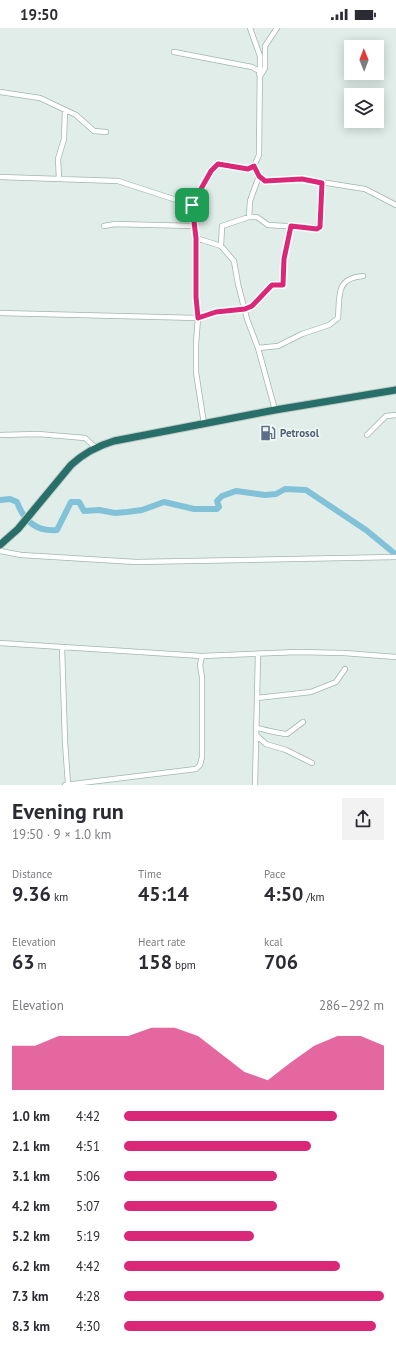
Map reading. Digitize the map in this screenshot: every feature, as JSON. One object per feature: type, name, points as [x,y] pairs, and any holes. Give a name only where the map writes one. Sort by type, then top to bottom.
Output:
[{"type":"highway","points":[[366,394],[396,386]]},
{"type":"highway","points":[[0,545],[18,529],[71,465],[81,456],[96,447],[114,441],[275,410],[396,390]]},
{"type":"street","points":[[204,424],[196,372],[198,318],[196,297],[196,238],[192,205],[211,171],[218,164],[248,169],[254,166],[259,155],[261,77],[260,56],[250,28]]},
{"type":"street","points":[[261,77],[265,68],[265,46],[277,28]]},
{"type":"street","points":[[174,52],[252,67],[259,71],[261,77]]},
{"type":"street","points":[[0,92],[40,98],[76,115],[94,131],[106,132]]},
{"type":"street","points":[[59,179],[58,159],[64,139],[65,110]]},
{"type":"street","points":[[254,166],[259,176],[265,181],[302,179],[365,189],[396,205]]},
{"type":"street","points":[[249,217],[250,201],[259,176]]},
{"type":"street","points":[[0,177],[118,181],[192,205]]},
{"type":"street","points":[[221,246],[222,226],[249,217],[257,217],[268,225],[319,228],[322,183]]},
{"type":"street","points":[[104,226],[115,224],[194,226]]},
{"type":"street","points":[[0,313],[198,318],[216,312],[245,309],[252,306],[272,285],[283,285],[284,259],[291,226]]},
{"type":"street","points":[[196,238],[221,246],[234,261],[238,284],[275,410]]},
{"type":"street","points":[[258,348],[278,346],[302,334],[329,325],[338,318],[340,289],[343,282],[348,278],[363,276]]},
{"type":"street","points":[[367,434],[386,416],[396,415]]},
{"type":"street","points":[[0,435],[38,434],[85,438],[96,447]]},
{"type":"street","points":[[0,551],[21,556],[136,562],[396,556]]},
{"type":"street","points":[[0,643],[202,656],[344,652],[396,657]]},
{"type":"street","points":[[62,648],[68,784]]},
{"type":"street","points":[[255,785],[258,654]]},
{"type":"street","points":[[65,785],[196,769],[200,765],[202,757],[202,677],[200,665],[202,656]]},
{"type":"street","points":[[257,698],[311,692],[336,682],[345,669]]},
{"type":"street","points":[[256,727],[263,731],[272,730],[286,734],[303,722]]},
{"type":"street","points":[[256,735],[266,744],[286,750],[312,763]]},
{"type":"waterway","points":[[0,500],[10,499],[17,502],[23,515],[37,527],[57,530],[71,502],[79,502],[84,511],[99,510],[115,513],[142,510],[164,502],[194,509],[217,509],[219,507],[217,501],[222,496],[236,491],[265,495],[276,494],[285,489],[306,490],[366,530],[394,553]]},
{"type":"place","name":"Petrosol","points":[[268,433]]},
{"type":"route","points":[[218,164],[248,169],[254,166],[259,176],[265,181],[302,179],[322,183],[320,227],[317,229],[291,226],[284,259],[283,285],[272,285],[252,306],[245,309],[216,312],[198,318],[196,297],[196,238],[192,205],[211,171],[218,164]]}]
